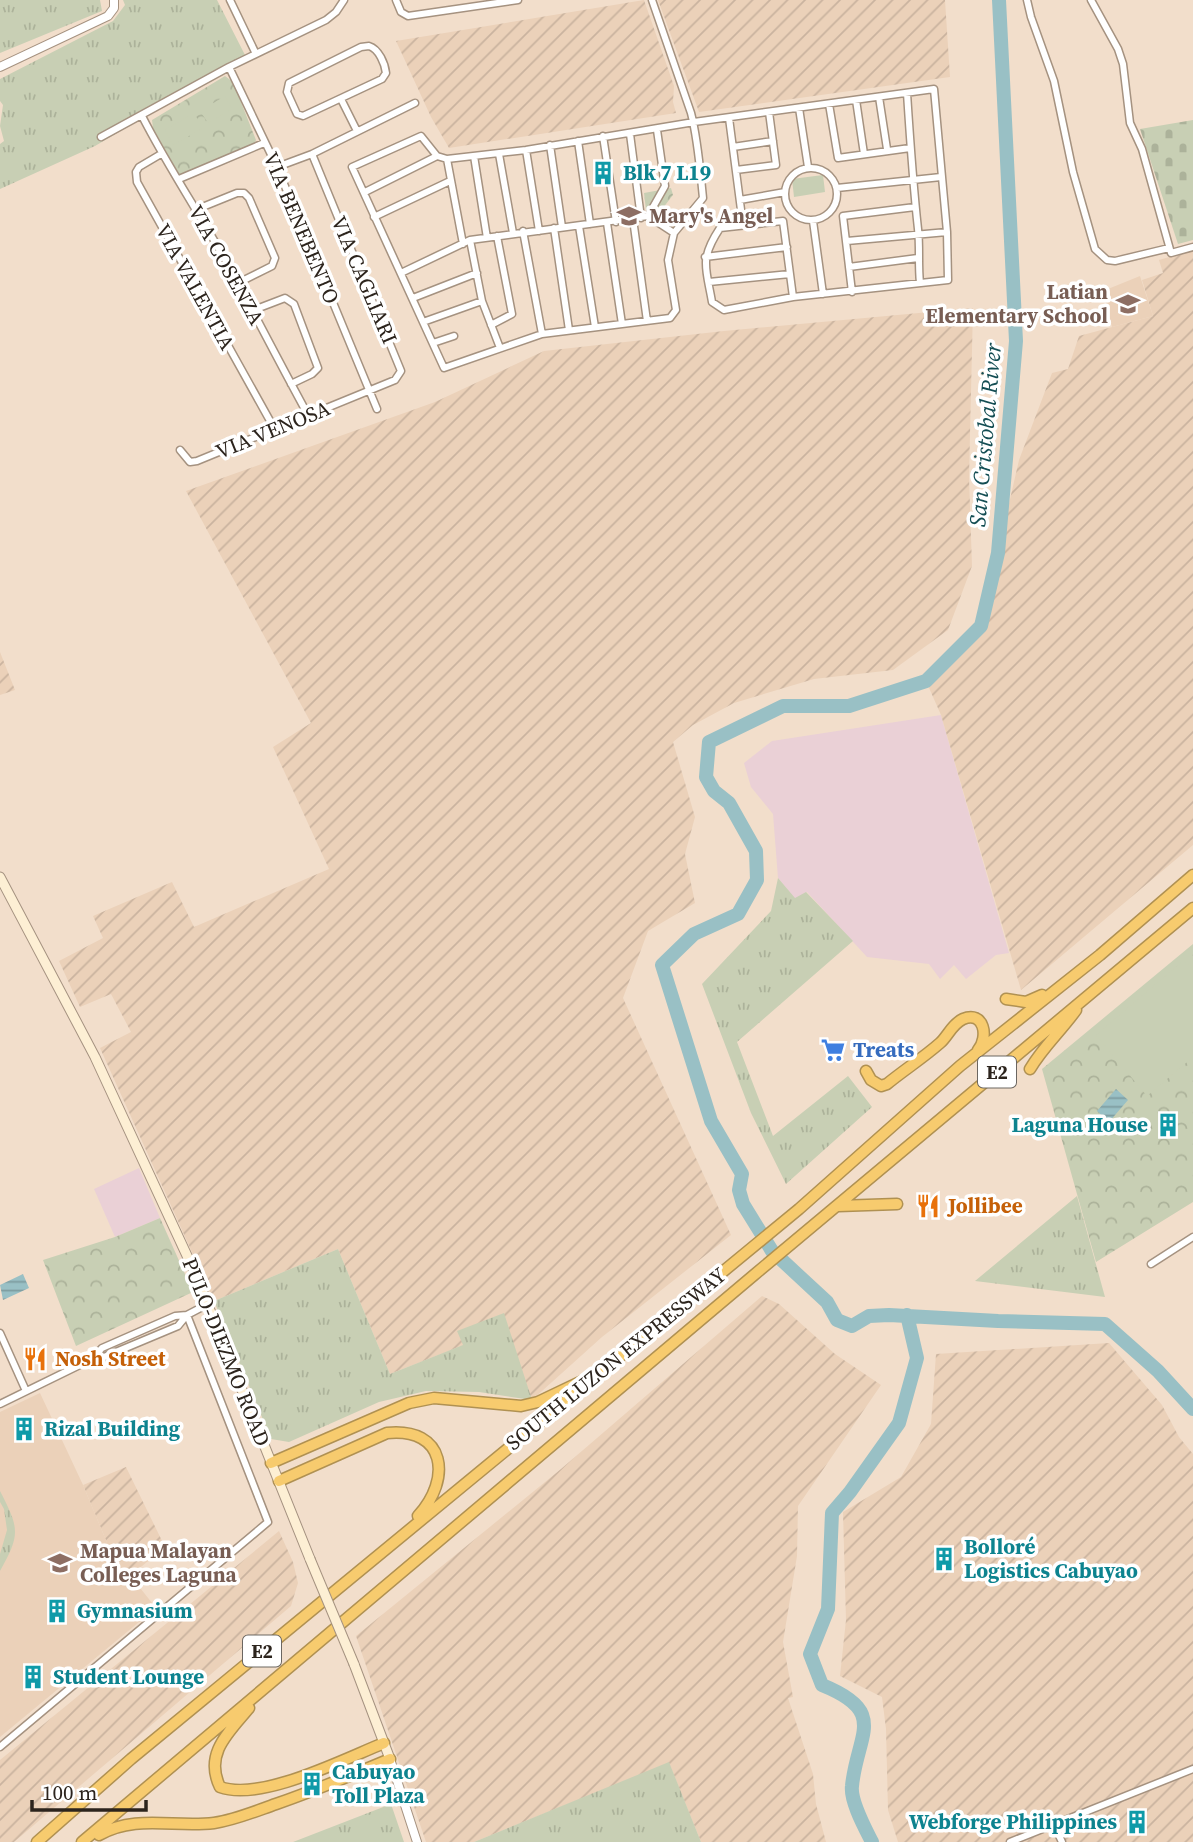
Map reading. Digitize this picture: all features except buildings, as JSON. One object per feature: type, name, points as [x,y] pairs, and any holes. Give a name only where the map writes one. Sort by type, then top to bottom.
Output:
[{"type":"highway","name":"SOUTH LUZON EXPRESSWAY","points":[[37,1842],[131,1759],[799,1209],[960,1066],[1072,978],[1193,875]]},
{"type":"highway","name":"SOUTH LUZON EXPRESSWAY","points":[[84,1842],[1193,908]]},
{"type":"highway","points":[[1006,999],[1026,1002],[1072,978]]},
{"type":"highway","points":[[1030,1069],[1083,999]]},
{"type":"highway","points":[[866,1071],[876,1084],[887,1084],[943,1041],[957,1023],[970,1017],[982,1024],[985,1037],[981,1047],[960,1066]]},
{"type":"highway","points":[[838,1206],[897,1203]]},
{"type":"highway","points":[[271,1463],[409,1403],[434,1398],[521,1406],[538,1402],[597,1374]]},
{"type":"highway","points":[[279,1480],[387,1433],[404,1431],[422,1437],[431,1444],[438,1458],[437,1488],[425,1509],[394,1542]]},
{"type":"highway","points":[[271,1682],[219,1746],[213,1761],[214,1774],[220,1787],[239,1791],[271,1786],[384,1743]]},
{"type":"highway","points":[[84,1842],[121,1824],[214,1823],[234,1818],[312,1792],[390,1759]]},
{"type":"main road","name":"PULO-DIEZMO ROAD","points":[[0,877],[95,1057],[208,1304],[390,1759]]},
{"type":"street","points":[[0,67],[108,16],[114,8],[114,0]]},
{"type":"street","points":[[230,0],[256,54]]},
{"type":"street","points":[[396,0],[401,12],[408,16],[518,0]]},
{"type":"street","points":[[652,0],[694,122],[703,198],[674,233],[668,260],[676,310],[670,318],[542,334],[444,368],[352,167],[421,136],[437,156],[447,159],[499,154],[694,122],[934,89],[947,232],[948,280],[793,298],[724,310],[712,302],[705,257],[720,228],[783,221],[793,298]]},
{"type":"street","points":[[1027,0],[1054,81],[1073,172],[1095,249],[1107,261],[1115,261],[1169,248]]},
{"type":"street","points":[[1091,0],[1118,49],[1123,64],[1130,123],[1142,149],[1171,253],[1193,247]]},
{"type":"street","points":[[101,137],[229,67],[327,20],[344,1]]},
{"type":"street","points":[[361,47],[374,48],[385,65],[386,73],[382,79],[341,99],[303,116],[297,114],[287,92],[289,83],[361,47]]},
{"type":"street","name":"VIA BENEBENTO","points":[[229,67],[277,167],[377,409]]},
{"type":"street","points":[[908,93],[912,180],[919,232],[920,283]]},
{"type":"street","points":[[879,97],[887,149]]},
{"type":"street","points":[[341,99],[357,131]]},
{"type":"street","points":[[856,100],[864,154]]},
{"type":"street","points":[[277,167],[312,154],[415,103]]},
{"type":"street","points":[[830,104],[838,158],[887,149],[910,148]]},
{"type":"street","points":[[799,108],[808,167]]},
{"type":"street","points":[[736,170],[776,164],[769,112]]},
{"type":"street","name":"VIA COSENZA","points":[[142,116],[161,154],[179,179],[239,283],[251,312],[308,415]]},
{"type":"street","points":[[729,118],[743,225]]},
{"type":"street","points":[[641,218],[665,186],[657,130]]},
{"type":"street","points":[[630,134],[641,218],[647,321]]},
{"type":"street","points":[[603,136],[616,222]]},
{"type":"street","points":[[578,141],[590,224]]},
{"type":"street","points":[[733,147],[773,141]]},
{"type":"street","points":[[179,179],[264,143]]},
{"type":"street","points":[[550,145],[562,227]]},
{"type":"street","points":[[526,150],[539,231]]},
{"type":"street","name":"VIA VALENTIA","points":[[161,154],[139,167],[135,172],[137,182],[274,429]]},
{"type":"street","name":"VIA CAGLIARI","points":[[312,154],[401,371],[395,380],[370,390]]},
{"type":"street","points":[[499,154],[513,233]]},
{"type":"street","points":[[365,192],[437,156]]},
{"type":"street","points":[[474,156],[487,237]]},
{"type":"street","points":[[447,159],[464,244]]},
{"type":"street","points":[[808,167],[827,172],[838,188],[834,210],[824,218],[813,221],[804,220],[791,212],[785,192],[791,176],[808,167]]},
{"type":"street","points":[[838,188],[941,177]]},
{"type":"street","points":[[374,217],[450,181]]},
{"type":"street","points":[[740,200],[785,192]]},
{"type":"street","points":[[195,210],[237,193],[244,193],[249,198],[275,258],[272,266],[239,283]]},
{"type":"street","points":[[852,292],[843,216],[915,207]]},
{"type":"street","points":[[401,273],[470,240],[523,231],[641,218],[674,233]]},
{"type":"street","points":[[813,221],[823,294]]},
{"type":"street","points":[[607,223],[622,324]]},
{"type":"street","points":[[579,226],[594,327]]},
{"type":"street","points":[[554,228],[569,330]]},
{"type":"street","points":[[523,231],[542,334]]},
{"type":"street","points":[[847,241],[919,232],[947,232]]},
{"type":"street","points":[[491,325],[512,314],[497,236]]},
{"type":"street","points":[[470,240],[482,301],[500,348]]},
{"type":"street","points":[[705,257],[787,247]]},
{"type":"street","points":[[849,267],[918,258]]},
{"type":"street","points":[[413,298],[477,273]]},
{"type":"street","points":[[709,282],[790,274]]},
{"type":"street","points":[[251,312],[285,298],[294,304],[318,368],[312,374],[291,384]]},
{"type":"street","points":[[424,322],[482,301]]},
{"type":"street","points":[[433,343],[454,336]]},
{"type":"street","name":"VIA VENOSA","points":[[180,450],[190,462],[197,461],[370,390]]},
{"type":"street","points":[[1152,1264],[1193,1237]]},
{"type":"street","points":[[0,1404],[92,1359],[102,1348],[175,1316],[187,1315],[208,1304]]},
{"type":"street","points":[[0,1746],[268,1522],[187,1315]]},
{"type":"street","points":[[0,1332],[26,1391]]},
{"type":"street","name":"PULO-DIEZMO ROAD","points":[[390,1759],[417,1842]]},
{"type":"street","points":[[1010,1842],[1193,1769]]},
{"type":"street","points":[[1054,1825],[1062,1842]]},
{"type":"shaded area","points":[[644,0],[674,86],[673,102],[676,113],[449,148],[431,117],[396,41]]},
{"type":"shaded area","points":[[658,0],[945,0],[950,77],[699,112]]},
{"type":"shaded area","points":[[1193,250],[1193,845],[1021,990],[941,715],[926,681],[981,626],[1019,460],[1052,373],[1068,369],[1079,336],[1153,316],[1142,280],[1163,273],[1159,260]]},
{"type":"shaded area","name":"Latian Elementary School","points":[[1140,276],[1153,316],[1112,327],[1103,291]]},
{"type":"shaded area","points":[[973,308],[969,477],[972,566],[948,630],[893,670],[814,679],[734,703],[693,725],[673,742],[695,817],[685,854],[695,903],[648,931],[623,998],[731,1235],[602,1337],[532,1400],[458,1331],[464,1345],[390,1374],[338,1249],[214,1301],[100,1048],[131,1032],[111,994],[80,1007],[59,961],[103,938],[93,916],[172,882],[194,927],[329,869],[273,747],[311,723],[186,491],[435,402],[544,351]]},
{"type":"shaded area","points":[[0,652],[15,690],[0,695]]},
{"type":"shaded area","points":[[941,715],[1009,953],[996,955],[966,979],[954,965],[940,979],[929,964],[867,957],[807,892],[795,899],[778,878],[773,814],[751,787],[744,763],[772,741]]},
{"type":"shaded area","points":[[139,1168],[160,1218],[115,1237],[94,1189]]},
{"type":"shaded area","points":[[762,1296],[779,1304],[835,1354],[881,1385],[798,1506],[797,1556],[783,1642],[793,1697],[788,1698],[813,1774],[816,1804],[826,1842],[701,1842],[669,1763],[474,1842],[426,1842],[356,1636],[561,1469]]},
{"type":"shaded area","points":[[1109,1343],[1162,1405],[1179,1437],[1193,1454],[1193,1842],[898,1842],[888,1810],[886,1729],[882,1697],[840,1676],[846,1620],[843,1512],[901,1477],[931,1424],[936,1354]]},
{"type":"shaded area","name":"Mapua Malayan Colleges Laguna","points":[[40,1393],[110,1550],[156,1608],[0,1737],[0,1412]]},
{"type":"shaded area","points":[[126,1467],[165,1547],[130,1576],[110,1550],[83,1485]]},
{"type":"shaded area","points":[[279,1531],[293,1562],[298,1583],[291,1606],[14,1842],[0,1842],[0,1760]]},
{"type":"green space","points":[[0,0],[100,0],[102,11],[0,53]]},
{"type":"green space","points":[[123,0],[217,0],[246,57],[95,146],[0,189],[0,144],[4,141],[0,126],[3,105],[0,101],[0,79],[113,21],[125,5]]},
{"type":"green space","points":[[225,76],[233,82],[256,140],[254,144],[180,176],[153,128],[152,120]]},
{"type":"green space","points":[[225,96],[232,109],[208,123],[200,111]]},
{"type":"green space","points":[[194,113],[203,128],[173,145],[165,130]]},
{"type":"green space","points":[[1193,120],[1193,240],[1178,244],[1140,129]]},
{"type":"green space","points":[[823,175],[825,192],[794,197],[792,179]]},
{"type":"green space","points":[[671,188],[673,195],[656,217],[647,219],[644,193]]},
{"type":"green space","points":[[778,878],[795,898],[806,892],[853,941],[737,1042],[773,1136],[848,1076],[872,1107],[786,1184],[751,1113],[702,984],[771,911]]},
{"type":"green space","points":[[1193,944],[1193,1202],[1096,1262],[1042,1069]]},
{"type":"green space","points":[[1184,960],[1193,970],[1193,1057],[1147,1096],[1096,1035]]},
{"type":"green space","points":[[1077,1196],[1105,1297],[975,1281]]},
{"type":"green space","points":[[160,1218],[193,1292],[76,1346],[43,1260],[115,1237]]},
{"type":"green space","points":[[338,1249],[390,1374],[463,1345],[457,1331],[504,1313],[532,1400],[479,1392],[426,1391],[379,1402],[289,1442],[271,1439],[214,1301]]},
{"type":"green space","points":[[0,1491],[11,1514],[15,1531],[12,1548],[0,1571],[0,1554],[7,1530]]},
{"type":"green space","points":[[669,1762],[701,1842],[474,1842]]},
{"type":"green space","points":[[391,1804],[404,1842],[293,1842]]},
{"type":"water","points":[[1116,1089],[1128,1100],[1109,1122],[1097,1111]]},
{"type":"water","points":[[23,1274],[29,1288],[3,1300],[0,1285]]},
{"type":"waterway","name":"San Cristobal River","points":[[999,0],[1016,341],[998,553],[981,626],[926,681],[849,706],[783,706],[709,742],[706,777],[714,791],[729,803],[756,851],[757,880],[738,914],[694,934],[662,965],[711,1121],[742,1174],[739,1190],[743,1204],[772,1251],[827,1302],[837,1320],[852,1326],[869,1316],[889,1315],[1105,1324],[1158,1371],[1193,1409]]},
{"type":"waterway","points":[[872,1842],[852,1792],[864,1726],[862,1715],[856,1705],[843,1695],[822,1685],[810,1654],[828,1609],[832,1513],[899,1423],[917,1358],[907,1315]]},
{"type":"place","name":"Blk 7 L19","points":[[603,173]]},
{"type":"place","name":"Mary's Angel","points":[[629,216]]},
{"type":"place","name":"Latian Elementary School","points":[[1128,304]]},
{"type":"place","name":"Treats","points":[[833,1050]]},
{"type":"place","name":"Laguna House","points":[[1168,1125]]},
{"type":"place","name":"Jollibee","points":[[928,1206]]},
{"type":"place","name":"Nosh Street","points":[[35,1359]]},
{"type":"place","name":"Rizal Building","points":[[24,1429]]},
{"type":"place","name":"Bolloré Logistics Cabuyao","points":[[944,1559]]},
{"type":"place","name":"Mapua Malayan Colleges Laguna","points":[[60,1563]]},
{"type":"place","name":"Gymnasium","points":[[57,1611]]},
{"type":"place","name":"Student Lounge","points":[[33,1677]]},
{"type":"place","name":"Cabuyao Toll Plaza","points":[[312,1784]]},
{"type":"place","name":"Webforge Philippines","points":[[1137,1822]]}]
